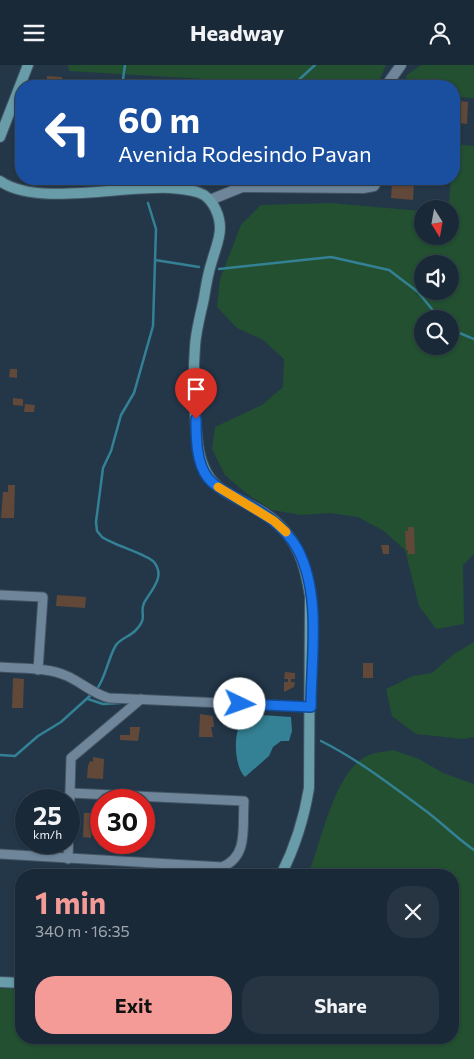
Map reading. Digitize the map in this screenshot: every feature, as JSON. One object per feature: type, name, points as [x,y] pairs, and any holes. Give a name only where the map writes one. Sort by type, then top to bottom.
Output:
[{"type":"main road","points":[[22,80],[28,65]]},
{"type":"main road","points":[[0,137],[15,98]]},
{"type":"main road","points":[[0,181],[12,189],[37,194],[150,187],[195,191],[210,200],[219,219],[220,237],[211,262],[194,345],[196,437],[202,467],[216,486],[274,521],[285,531],[297,549],[306,572],[310,596],[311,705],[309,788],[298,837],[284,869]]},
{"type":"main road","points":[[0,982],[15,983]]},
{"type":"street","points":[[390,80],[401,65]]},
{"type":"street","points":[[210,200],[242,187],[363,188],[375,185]]},
{"type":"street","points":[[0,595],[43,597],[38,670]]},
{"type":"street","points":[[0,667],[38,670],[67,676],[101,696],[280,706],[311,705]]},
{"type":"street","points":[[70,789],[71,758],[141,699]]},
{"type":"street","points":[[0,854],[222,867],[231,863],[238,856],[241,848],[244,801],[80,793]]},
{"type":"street","points":[[68,854],[68,859]]},
{"type":"green space","points":[[68,65],[386,65],[380,80],[221,80],[69,71]]},
{"type":"green space","points":[[421,65],[474,65],[474,98],[460,97],[460,80],[405,80],[407,75]]},
{"type":"green space","points":[[460,145],[474,146],[474,554],[463,565],[464,624],[436,629],[419,606],[405,550],[384,531],[358,517],[330,513],[301,515],[272,510],[247,494],[225,475],[212,449],[215,427],[262,405],[283,387],[284,359],[263,340],[237,328],[217,307],[220,279],[241,225],[261,205],[330,203],[414,210],[414,245],[459,245],[459,200],[449,200],[451,185],[460,185]]},
{"type":"green space","points":[[474,642],[474,737],[463,739],[416,734],[392,716],[386,689],[413,676],[432,673],[454,654]]},
{"type":"green space","points":[[393,750],[419,759],[443,773],[474,784],[474,1059],[0,1059],[0,988],[15,989],[15,1044],[459,1044],[459,869],[310,869],[337,792],[356,764],[367,756]]},
{"type":"water","points":[[260,715],[291,717],[292,731],[289,741],[281,741],[273,747],[269,756],[245,777],[237,760],[236,737],[240,725],[244,721]]},
{"type":"building","points":[[47,76],[62,77],[62,80],[47,80]]},
{"type":"building","points":[[460,101],[468,102],[467,124],[460,123]]},
{"type":"building","points":[[392,185],[414,185],[413,200],[391,198]]},
{"type":"building","points":[[10,369],[17,369],[17,378],[9,377]]},
{"type":"building","points":[[13,398],[23,399],[23,406],[13,405]]},
{"type":"building","points":[[25,404],[35,405],[34,412],[24,412]]},
{"type":"building","points":[[8,485],[15,485],[14,518],[1,518],[3,492],[8,492]]},
{"type":"building","points":[[408,527],[414,527],[415,554],[408,554],[408,550],[406,550],[405,531],[408,531]]},
{"type":"building","points":[[381,545],[389,545],[389,554],[383,554]]},
{"type":"building","points":[[57,595],[86,597],[85,608],[56,606]]},
{"type":"building","points":[[363,663],[373,663],[373,678],[363,678]]},
{"type":"building","points":[[285,672],[295,673],[295,679],[291,679],[291,682],[295,682],[294,687],[284,692],[284,682],[288,682],[288,679],[284,679]]},
{"type":"building","points":[[13,678],[24,679],[23,708],[12,708]]},
{"type":"building","points":[[200,714],[213,716],[214,727],[211,727],[213,737],[199,737]]},
{"type":"building","points":[[130,727],[140,727],[138,741],[120,740],[120,735],[130,735]]},
{"type":"building","points":[[93,757],[104,759],[103,779],[87,778],[88,766],[90,761],[93,762]]},
{"type":"building","points":[[84,813],[90,813],[90,838],[83,837]]},
{"type":"waterway","points":[[123,80],[125,65]]},
{"type":"waterway","points":[[299,80],[315,65]]},
{"type":"waterway","points":[[96,690],[102,681],[116,645],[135,631],[142,622],[144,603],[158,578],[154,562],[102,537],[97,531],[96,522],[103,468],[111,451],[121,415],[134,393],[153,326],[156,229],[148,203]]},
{"type":"waterway","points":[[219,269],[331,257],[389,270],[418,292],[433,310]]},
{"type":"waterway","points":[[155,260],[199,267]]},
{"type":"waterway","points":[[459,333],[474,339]]},
{"type":"waterway","points":[[0,755],[15,756],[38,736],[61,722],[92,694]]},
{"type":"waterway","points":[[88,699],[103,704],[120,703]]},
{"type":"waterway","points":[[247,711],[255,717]]},
{"type":"waterway","points":[[321,741],[349,756],[388,783],[474,850]]},
{"type":"slow traffic","points":[[218,487],[260,511],[286,532]]},
{"type":"route","points":[[196,419],[196,437],[202,467],[208,478],[216,486],[260,511],[285,531],[297,549],[306,572],[310,596],[312,622],[311,707],[240,704]]}]
